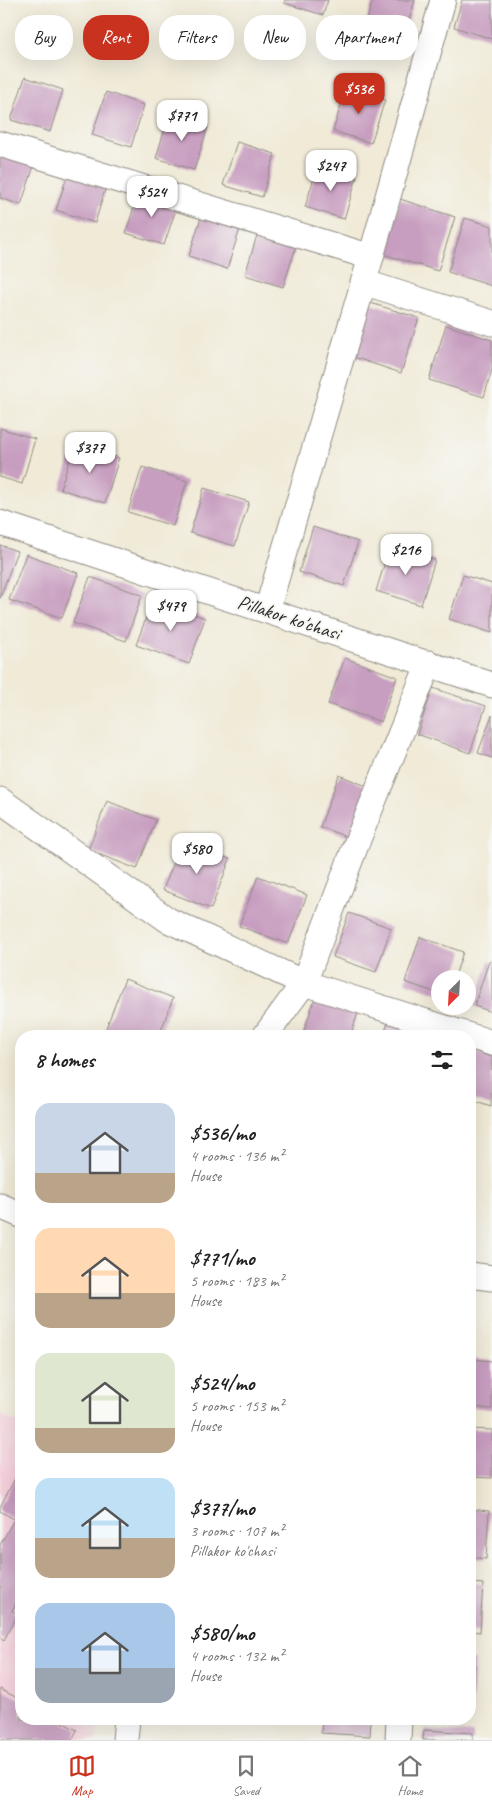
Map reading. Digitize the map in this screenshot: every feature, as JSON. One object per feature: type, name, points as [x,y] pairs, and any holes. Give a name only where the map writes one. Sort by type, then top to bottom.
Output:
[{"type":"street","points":[[267,610],[371,257],[443,0]]},
{"type":"street","points":[[0,144],[371,257]]},
{"type":"street","points":[[363,282],[492,323]]},
{"type":"street","name":"Pillakor ko'chasi","points":[[0,523],[492,685]]},
{"type":"street","points":[[269,1030],[304,983],[357,842],[428,663]]},
{"type":"street","points":[[0,800],[168,920],[304,983],[451,1030]]},
{"type":"street","points":[[476,1038],[492,1043]]},
{"type":"street","points":[[0,1206],[15,1212]]},
{"type":"street","points":[[476,1276],[492,1278]]},
{"type":"street","points":[[125,1740],[126,1725]]},
{"type":"street","points":[[398,1740],[399,1725]]},
{"type":"shaded area","points":[[0,1415],[15,1421],[15,1725],[97,1725],[96,1740],[0,1740]]},
{"type":"building","points":[[285,0],[328,0],[323,15],[284,3]]},
{"type":"building","points":[[373,0],[415,0],[410,15],[368,15]]},
{"type":"building","points":[[462,0],[492,0],[492,39],[454,27]]},
{"type":"building","points":[[25,77],[63,90],[50,132],[11,120]]},
{"type":"building","points":[[346,88],[385,100],[371,143],[333,131]]},
{"type":"building","points":[[106,92],[144,105],[131,147],[92,135]]},
{"type":"building","points":[[169,115],[208,127],[194,170],[156,158]]},
{"type":"building","points":[[237,142],[275,154],[262,197],[223,185]]},
{"type":"building","points":[[0,152],[35,163],[21,205],[0,198]]},
{"type":"building","points":[[318,165],[357,177],[344,219],[305,207]]},
{"type":"building","points":[[70,168],[108,180],[95,223],[56,210]]},
{"type":"building","points":[[139,190],[178,203],[164,245],[126,233]]},
{"type":"building","points":[[400,199],[455,217],[438,271],[383,254]]},
{"type":"building","points":[[202,214],[241,226],[227,269],[189,256]]},
{"type":"building","points":[[465,218],[492,226],[492,286],[448,272]]},
{"type":"building","points":[[258,232],[297,244],[283,287],[245,275]]},
{"type":"building","points":[[364,301],[419,318],[401,373],[347,355]]},
{"type":"building","points":[[446,325],[492,340],[492,370],[484,397],[429,380]]},
{"type":"building","points":[[0,428],[35,439],[22,484],[0,477]]},
{"type":"building","points":[[75,444],[119,458],[105,503],[60,489]]},
{"type":"building","points":[[142,467],[187,481],[173,526],[128,512]]},
{"type":"building","points":[[204,488],[249,502],[235,546],[190,533]]},
{"type":"building","points":[[313,527],[358,542],[344,586],[299,572]]},
{"type":"building","points":[[0,545],[17,551],[0,598]]},
{"type":"building","points":[[390,546],[435,560],[421,605],[376,591]]},
{"type":"building","points":[[26,554],[78,573],[62,618],[9,600]]},
{"type":"building","points":[[463,575],[492,584],[492,633],[449,619]]},
{"type":"building","points":[[90,577],[142,595],[126,641],[73,623]]},
{"type":"building","points":[[153,599],[205,618],[189,664],[136,645]]},
{"type":"building","points":[[345,658],[397,677],[381,722],[328,704]]},
{"type":"building","points":[[433,688],[486,706],[470,753],[417,734]]},
{"type":"building","points":[[492,715],[492,758],[478,753]]},
{"type":"building","points":[[339,775],[369,787],[350,838],[320,827]]},
{"type":"building","points":[[107,801],[156,820],[137,869],[88,850]]},
{"type":"building","points":[[182,841],[230,859],[211,909],[163,890]]},
{"type":"building","points":[[258,876],[307,895],[288,944],[239,926]]},
{"type":"building","points":[[349,913],[391,928],[376,972],[333,957]]},
{"type":"building","points":[[420,937],[463,952],[457,970],[431,970],[431,991],[405,982]]},
{"type":"building","points":[[489,961],[492,963],[492,1012],[476,1007],[476,1000]]},
{"type":"building","points":[[125,979],[173,998],[161,1030],[111,1030],[106,1028]]},
{"type":"building","points":[[315,998],[358,1013],[352,1030],[304,1030]]},
{"type":"building","points":[[388,1023],[408,1030],[385,1030]]},
{"type":"building","points":[[476,1052],[492,1057],[491,1106],[476,1101]]},
{"type":"building","points":[[476,1360],[492,1361],[492,1409],[476,1408]]},
{"type":"building","points":[[476,1429],[492,1430],[492,1478],[476,1477]]},
{"type":"building","points":[[15,1479],[15,1605],[12,1611],[15,1612],[15,1620],[4,1640],[0,1637],[0,1545],[14,1519],[0,1511],[0,1507]]},
{"type":"building","points":[[476,1510],[489,1511],[486,1559],[476,1558]]},
{"type":"building","points":[[476,1583],[483,1584],[480,1632],[476,1632]]},
{"type":"building","points":[[0,1689],[15,1697],[15,1725],[67,1725],[77,1730],[72,1740],[0,1740]]},
{"type":"building","points":[[322,1725],[371,1725],[370,1736],[321,1733]]},
{"type":"building","points":[[424,1730],[473,1733],[473,1740],[423,1740]]}]
